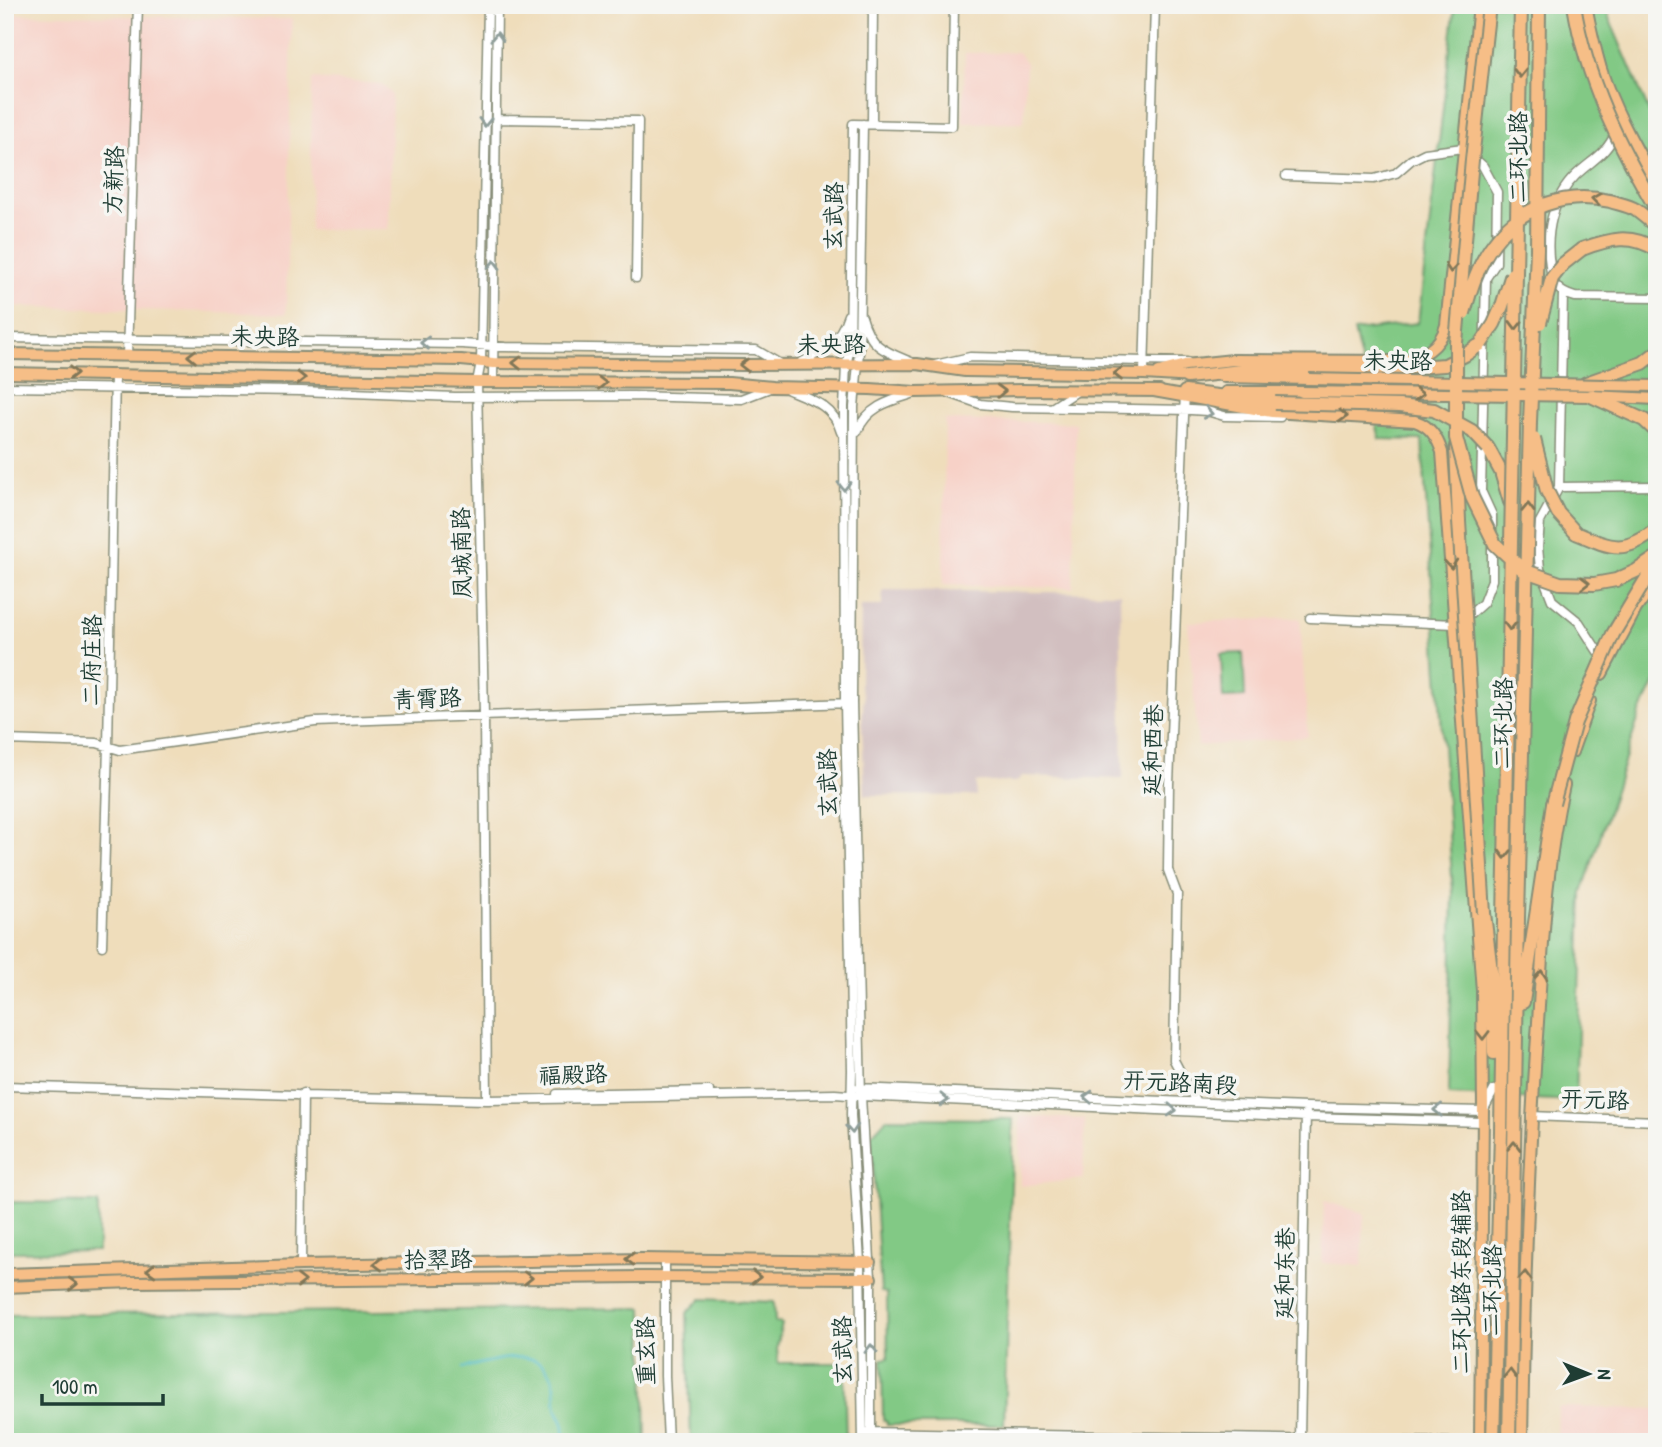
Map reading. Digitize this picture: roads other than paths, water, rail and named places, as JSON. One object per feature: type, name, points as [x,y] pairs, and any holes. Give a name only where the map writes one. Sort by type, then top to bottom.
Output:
[{"type":"highway","points":[[1489,5],[1456,343],[1456,439],[1484,914],[1491,971],[1494,1090],[1501,1130]]},
{"type":"highway","name":"二环北路","points":[[1493,1442],[1521,5]]},
{"type":"highway","name":"二环北路","points":[[1509,1442],[1518,919],[1537,249],[1539,5]]},
{"type":"highway","points":[[1574,5],[1593,81],[1629,164],[1657,210]]},
{"type":"highway","points":[[1456,343],[1483,259],[1504,231],[1531,212],[1555,201],[1595,198],[1636,210],[1657,227]]},
{"type":"highway","points":[[1534,344],[1552,278],[1563,264],[1582,249],[1608,240],[1636,240],[1657,250]]},
{"type":"highway","points":[[1187,377],[1269,368],[1399,368],[1445,365],[1480,344],[1494,324],[1517,260]]},
{"type":"highway","points":[[1586,383],[1643,363],[1657,352]]},
{"type":"highway","points":[[1185,395],[1275,403],[1399,406],[1434,410],[1472,431],[1488,448],[1501,472],[1513,513]]},
{"type":"highway","points":[[1591,396],[1644,420],[1657,432]]},
{"type":"highway","points":[[1531,422],[1547,491],[1558,513],[1576,533],[1604,545],[1624,547],[1641,542],[1657,529]]},
{"type":"highway","points":[[1456,439],[1472,497],[1495,544],[1524,570],[1560,583],[1594,584],[1616,580],[1657,559]]},
{"type":"highway","points":[[1516,1050],[1553,804],[1575,722],[1612,634],[1657,559]]},
{"type":"main road","points":[[1148,374],[1185,365],[1233,360],[1401,361],[1429,352],[1440,340],[1446,326],[1479,5]]},
{"type":"main road","points":[[1586,5],[1601,69],[1622,120],[1657,186]]},
{"type":"main road","name":"未央路","points":[[5,354],[461,360],[493,363],[846,366],[917,364],[965,371],[1657,386]]},
{"type":"main road","name":"未央路","points":[[5,373],[477,382],[729,383],[916,392],[1079,390],[1154,391],[1185,395],[1302,392],[1657,399]]},
{"type":"main road","name":"二环北路东段辅路","points":[[1185,395],[1272,412],[1415,421],[1426,426],[1434,435],[1442,452],[1482,991],[1480,1442]]},
{"type":"main road","points":[[1522,1442],[1531,1116],[1545,916],[1556,818],[1569,762],[1606,664],[1636,609],[1657,579]]},
{"type":"main road","name":"拾翠路","points":[[5,1275],[301,1265],[665,1260],[865,1262]]},
{"type":"main road","name":"拾翠路","points":[[5,1287],[132,1282],[664,1277],[866,1279]]},
{"type":"street","name":"方新路","points":[[127,356],[138,5]]},
{"type":"street","name":"凤城南路","points":[[486,1098],[484,715],[477,382],[481,362],[488,5]]},
{"type":"street","points":[[493,382],[497,5]]},
{"type":"street","name":"玄武路","points":[[871,1442],[866,1435],[865,1262],[851,1115],[849,703],[844,451],[850,388],[858,365],[856,303],[863,124],[873,5]]},
{"type":"street","points":[[863,124],[952,125],[954,5]]},
{"type":"street","points":[[1148,374],[1145,360],[1155,5]]},
{"type":"street","points":[[496,119],[638,121],[636,278]]},
{"type":"street","points":[[1622,120],[1612,142],[1566,186],[1556,207],[1551,223],[1548,255],[1553,281],[1558,290],[1575,296],[1657,298]]},
{"type":"street","points":[[1286,176],[1374,179],[1396,173],[1411,160],[1425,153],[1463,148],[1483,166],[1497,192],[1496,263],[1486,278],[1481,491],[1492,515],[1492,580],[1483,603],[1456,624],[1310,618]]},
{"type":"street","points":[[1563,293],[1559,487],[1540,522],[1540,569],[1552,600],[1579,622],[1606,664]]},
{"type":"street","points":[[856,303],[865,326],[878,346],[890,354],[917,364]]},
{"type":"street","points":[[796,365],[824,351],[836,339],[856,303]]},
{"type":"street","name":"玄武路","points":[[856,303],[846,366],[854,445],[849,703],[865,1262]]},
{"type":"street","points":[[5,338],[756,350],[782,365]]},
{"type":"street","points":[[934,366],[970,357],[1204,363]]},
{"type":"street","points":[[1069,359],[1090,373]]},
{"type":"street","name":"二府庄路","points":[[102,946],[115,374]]},
{"type":"street","points":[[5,387],[302,391],[478,397],[633,396],[741,399],[777,387],[815,400],[834,416],[839,424],[844,451]]},
{"type":"street","points":[[1053,407],[1079,390]]},
{"type":"street","points":[[854,445],[856,432],[866,415],[882,404],[916,392]]},
{"type":"street","points":[[946,392],[981,404],[1012,407],[1185,410],[1241,417],[1298,414]]},
{"type":"street","name":"延和西巷","points":[[1185,395],[1168,870],[1177,894],[1174,1060],[1196,1102]]},
{"type":"street","points":[[1559,487],[1657,486]]},
{"type":"street","name":"青霄路","points":[[5,740],[97,743],[120,750],[315,722],[849,703]]},
{"type":"street","name":"福殿路","points":[[5,1086],[486,1098],[852,1092]]},
{"type":"street","points":[[1483,1116],[1494,1090]]},
{"type":"street","name":"开元路南段","points":[[852,1092],[1196,1102],[1483,1116]]},
{"type":"street","name":"开元路南段","points":[[862,1092],[1306,1117],[1483,1116]]},
{"type":"street","points":[[301,1094],[301,1265]]},
{"type":"street","name":"延和东巷","points":[[1300,1439],[1306,1107]]},
{"type":"street","name":"开元路","points":[[1531,1116],[1657,1121]]},
{"type":"street","name":"重玄路","points":[[665,1260],[668,1442]]},
{"type":"street","points":[[866,1435],[1450,1442]]},
{"type":"waterway","points":[[463,1368],[501,1359],[528,1358],[539,1362],[548,1370],[554,1383],[557,1409],[564,1428],[563,1442]]}]
